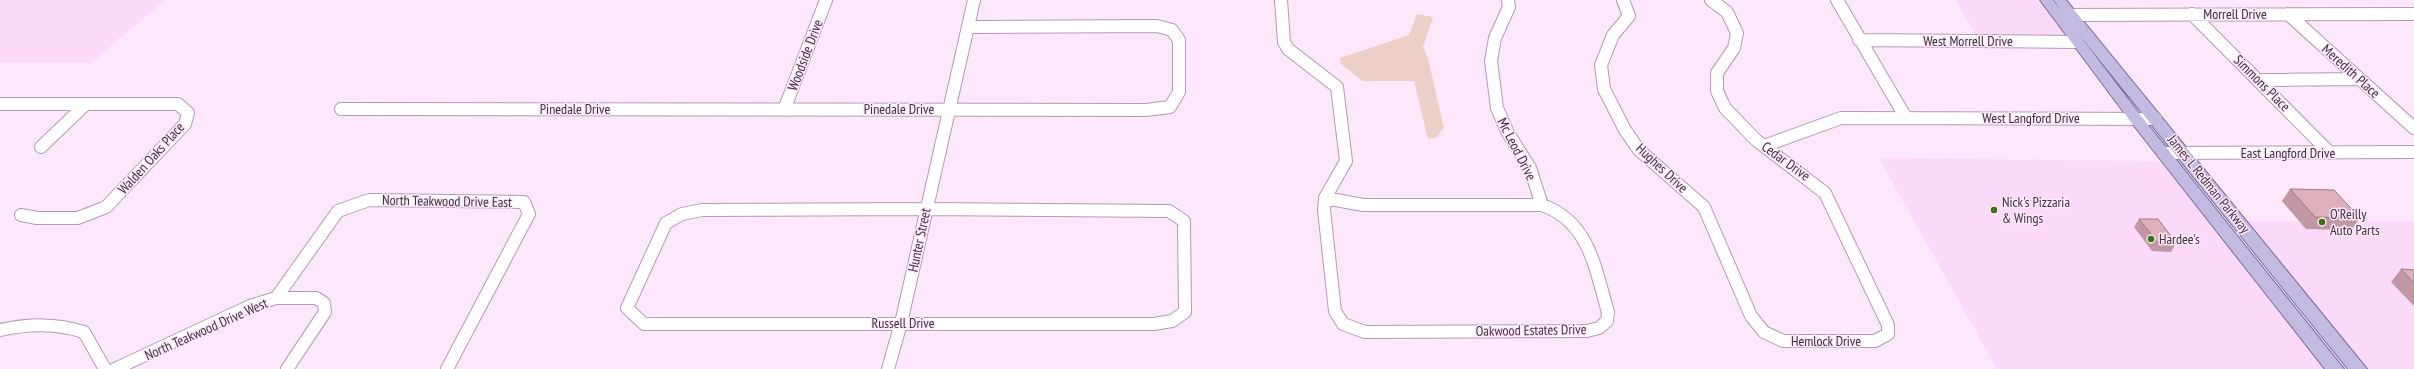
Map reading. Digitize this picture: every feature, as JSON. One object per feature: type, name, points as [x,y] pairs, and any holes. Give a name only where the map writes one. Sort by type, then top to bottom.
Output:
[{"type":"main road","name":"James L Redman Parkway","points":[[2046,0],[2063,15],[2128,84],[2358,369]]},
{"type":"main road","points":[[2050,0],[2063,15]]},
{"type":"main road","name":"James L Redman Parkway","points":[[2060,0],[2063,15],[2077,42],[2136,119],[2335,369]]},
{"type":"main road","points":[[2077,42],[2092,50],[2104,64],[2128,84]]},
{"type":"main road","points":[[2178,171],[2197,181],[2213,199],[2240,222]]},
{"type":"main road","points":[[2194,192],[2228,223],[2249,249],[2276,266]]},
{"type":"main road","points":[[2256,271],[2277,285],[2344,369]]},
{"type":"street","name":"Woodside Drive","points":[[784,110],[826,0]]},
{"type":"street","name":"Hunter Street","points":[[888,369],[901,323],[948,109],[974,0]]},
{"type":"street","name":"Oakwood Estates Drive","points":[[1281,0],[1284,42],[1288,49],[1337,87],[1346,161],[1325,198],[1324,210],[1335,311],[1343,324],[1353,329],[1373,332],[1587,331],[1599,328],[1607,321],[1608,312],[1587,243],[1564,213],[1555,207],[1542,205],[1363,205],[1325,198]]},
{"type":"street","name":"Mc Leod Drive","points":[[1508,0],[1509,6],[1496,38],[1491,61],[1497,108],[1508,133],[1530,168],[1542,205]]},
{"type":"street","name":"Hughes Drive","points":[[1623,0],[1629,16],[1614,35],[1601,65],[1604,89],[1625,130],[1639,150],[1704,207],[1751,316],[1764,332]]},
{"type":"street","name":"Cedar Drive","points":[[1711,0],[1727,12],[1738,33],[1734,47],[1717,73],[1717,93],[1732,118],[1764,146],[1812,179],[1826,193],[1888,325],[1888,334]]},
{"type":"street","points":[[1837,0],[1906,118]]},
{"type":"street","name":"Simmons Place","points":[[2192,14],[2330,153]]},
{"type":"street","name":"Meredith Place","points":[[2288,14],[2414,128]]},
{"type":"street","name":"Morrell Drive","points":[[2063,15],[2414,14]]},
{"type":"street","name":"Pinedale Drive","points":[[341,109],[1146,110],[1170,107],[1179,92],[1179,40],[1172,30],[1158,26],[968,27]]},
{"type":"street","name":"West Morrell Drive","points":[[1859,40],[2077,42]]},
{"type":"street","points":[[2259,80],[2360,79]]},
{"type":"street","name":"Walden Oaks Place","points":[[0,104],[178,104],[188,113],[185,124],[106,207],[78,218],[37,218],[21,215]]},
{"type":"street","points":[[41,147],[86,104]]},
{"type":"street","name":"West Langford Drive","points":[[1764,146],[1841,118],[2156,119]]},
{"type":"street","name":"East Langford Drive","points":[[2163,153],[2414,152]]},
{"type":"street","name":"North Teakwood Drive East","points":[[276,298],[338,211],[369,200],[524,202],[529,214],[447,369]]},
{"type":"street","name":"Russell Drive","points":[[926,209],[1169,211],[1184,221],[1185,312],[1172,321],[1154,324],[644,324],[627,308],[666,223],[682,214],[702,210],[926,209]]},
{"type":"street","name":"North Teakwood Drive West","points":[[115,369],[250,306],[276,298],[316,298],[324,303],[325,312],[287,369]]},
{"type":"street","points":[[0,330],[32,323],[64,325],[84,332],[105,369]]},
{"type":"street","name":"Hemlock Drive","points":[[1764,332],[1783,341],[1875,341],[1888,334]]},
{"type":"shaded area","points":[[0,0],[165,0],[91,63],[0,63]]},
{"type":"shaded area","points":[[1956,0],[2042,0],[2069,39],[1977,38]]},
{"type":"shaded area","points":[[1417,14],[1433,17],[1423,47],[1428,58],[1444,129],[1443,128],[1437,137],[1428,139],[1414,81],[1363,81],[1341,64],[1340,58],[1409,35]]},
{"type":"shaded area","points":[[1879,158],[2160,161],[2329,369],[1997,369]]},
{"type":"shaded area","points":[[2245,221],[2414,222],[2414,369],[2365,369],[2284,269],[2285,267]]},
{"type":"building","points":[[2290,189],[2334,190],[2360,218],[2315,217]]},
{"type":"building","points":[[2139,219],[2158,219],[2176,243],[2158,243]]},
{"type":"building","points":[[2401,269],[2414,270],[2414,283]]},
{"type":"place","name":"Nick's Pizzaria & Wings","points":[[1994,210]]},
{"type":"place","name":"O'Reilly Auto Parts","points":[[2322,222]]},
{"type":"place","name":"Hardee's","points":[[2151,239]]}]
